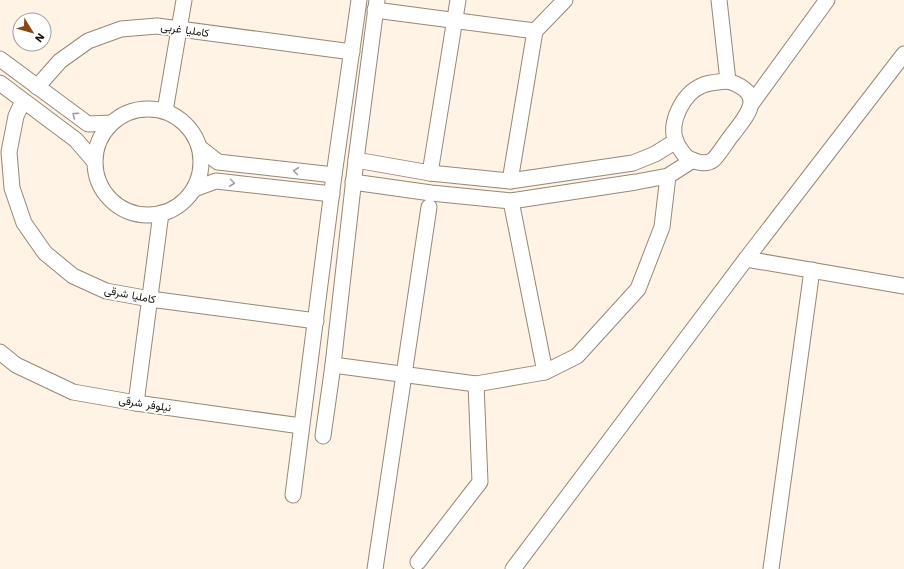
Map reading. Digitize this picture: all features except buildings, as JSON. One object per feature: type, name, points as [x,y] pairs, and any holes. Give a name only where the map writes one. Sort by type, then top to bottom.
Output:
[{"type":"street","points":[[166,111],[184,0]]},
{"type":"street","points":[[292,496],[334,175],[359,0]]},
{"type":"street","points":[[430,173],[458,0]]},
{"type":"street","points":[[510,181],[535,31],[565,0]]},
{"type":"street","points":[[719,0],[728,81]]},
{"type":"street","points":[[752,103],[749,93],[745,89],[740,85],[728,81],[702,86],[690,93],[681,105],[674,126],[676,142],[684,155],[703,163],[713,160],[748,114],[752,103],[827,0]]},
{"type":"street","points":[[323,436],[333,365],[353,182],[376,5],[455,20],[535,31]]},
{"type":"street","name":"کاملیا غربی","points":[[37,87],[60,61],[88,41],[121,29],[157,26],[352,52]]},
{"type":"street","points":[[513,569],[746,259],[904,54]]},
{"type":"street","points":[[0,59],[88,124],[111,123]]},
{"type":"street","points":[[0,83],[76,140],[94,161]]},
{"type":"street","name":"کاملیا شرقی","points":[[23,100],[16,116],[9,152],[12,188],[24,223],[45,253],[73,276],[106,292],[316,321]]},
{"type":"street","points":[[149,108],[166,111],[175,115],[186,124],[195,135],[200,148],[202,162],[200,176],[194,189],[186,200],[174,208],[162,214],[134,214],[121,208],[110,199],[101,188],[96,175],[94,161],[96,147],[102,134],[111,123],[122,115],[135,110],[149,108]]},
{"type":"street","points":[[356,160],[430,173],[510,181],[633,163],[656,154],[676,142]]},
{"type":"street","points":[[200,148],[218,162],[334,175]]},
{"type":"street","points":[[353,182],[431,193],[511,201],[668,176],[693,160]]},
{"type":"street","points":[[333,365],[476,384],[546,372],[577,356],[638,289],[662,227],[668,176]]},
{"type":"street","points":[[194,189],[216,181],[332,194]]},
{"type":"street","points":[[511,201],[546,372]]},
{"type":"street","points":[[375,569],[429,207]]},
{"type":"street","points":[[136,403],[162,214]]},
{"type":"street","points":[[746,259],[904,286]]},
{"type":"street","points":[[771,569],[812,270]]},
{"type":"street","name":"نیلوفر شرقی","points":[[0,352],[16,365],[73,392],[136,403],[301,426]]},
{"type":"street","points":[[418,562],[480,482],[476,384]]}]
